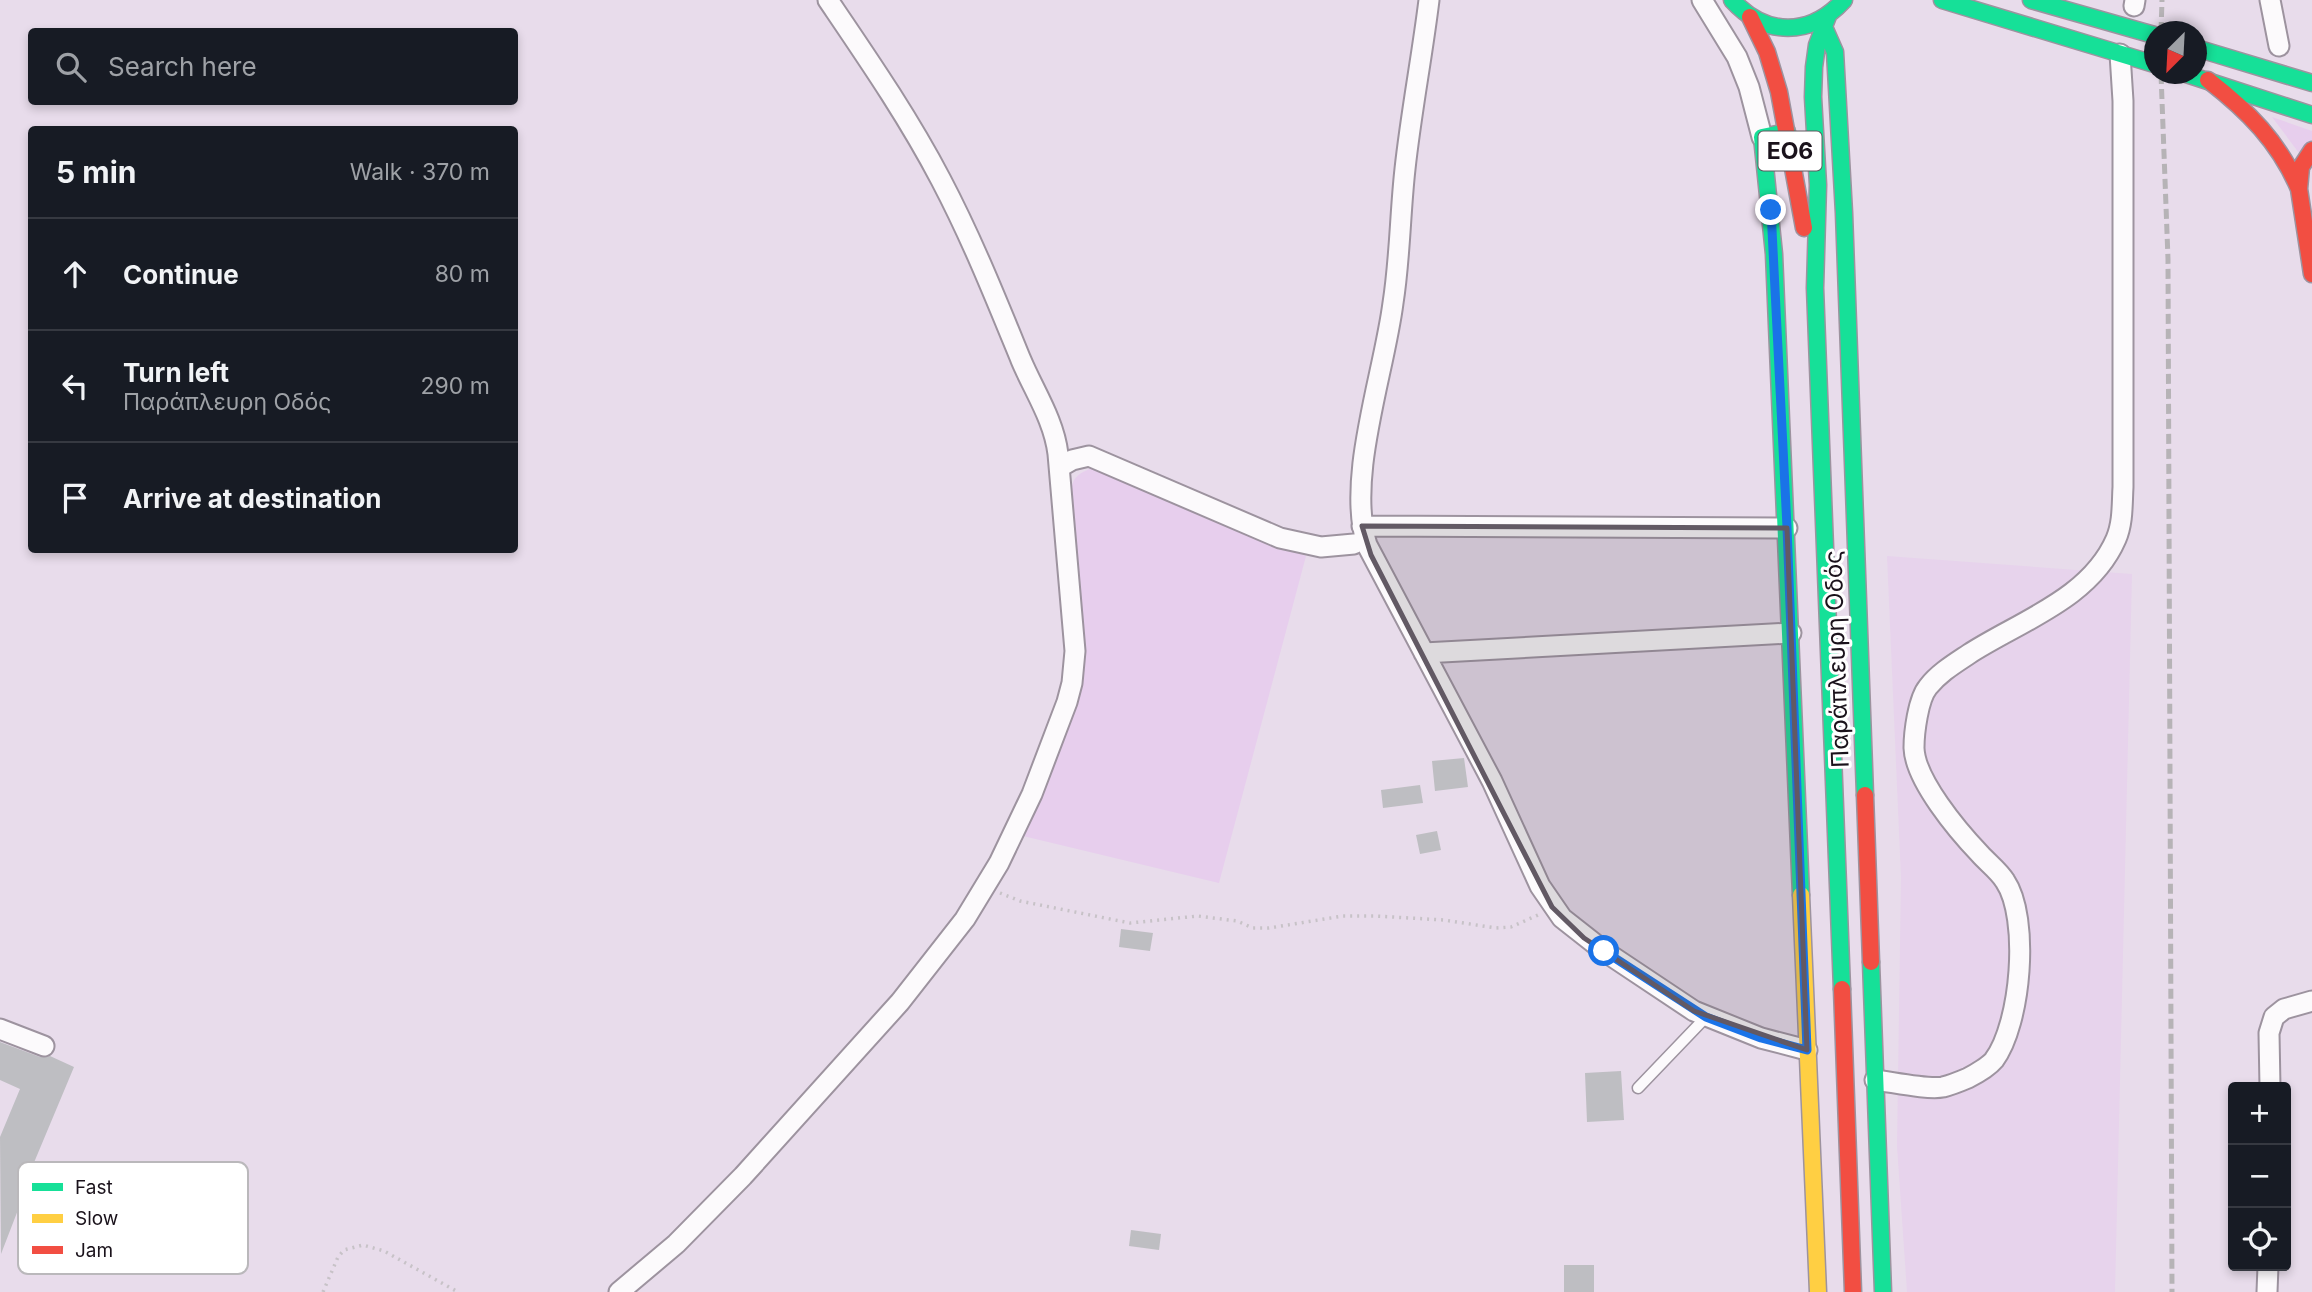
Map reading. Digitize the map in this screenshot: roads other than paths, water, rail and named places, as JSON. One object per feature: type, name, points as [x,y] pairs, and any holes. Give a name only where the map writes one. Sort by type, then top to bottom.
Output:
[{"type":"street","points":[[620,1292],[705,1216],[925,972],[965,919],[986,886],[1032,794],[1072,684],[1075,651],[1056,438],[982,265],[941,181],[891,93],[828,0]]},
{"type":"street","points":[[1429,0],[1405,167],[1394,300],[1363,464],[1358,535],[1492,781],[1552,907],[1584,938],[1706,1017],[1761,1038],[1807,1050]]},
{"type":"street","points":[[1702,0],[1737,57],[1749,87],[1762,137],[1787,132]]},
{"type":"street","name":"ΕΟ6","points":[[1732,0],[1750,17],[1769,26],[1789,29],[1826,22]]},
{"type":"street","points":[[1942,0],[2144,61]]},
{"type":"street","points":[[2031,0],[2144,32]]},
{"type":"street","points":[[2270,0],[2279,46]]},
{"type":"street","name":"ΕΟ6","points":[[1845,1],[1826,22],[1817,45],[1813,87],[1818,185],[1815,288],[1853,1292]]},
{"type":"street","name":"ΕΟ6","points":[[1750,17],[1767,52],[1779,92],[1815,288]]},
{"type":"street","name":"Παράπλευρη Οδός","points":[[1826,22],[1835,52],[1844,213],[1883,1292]]},
{"type":"street","points":[[2207,51],[2312,83]]},
{"type":"street","points":[[1875,1080],[1942,1087],[1970,1077],[1993,1061],[2006,1035],[2015,1003],[2019,941],[2015,902],[2005,881],[1977,852],[1923,782],[1914,750],[1917,717],[1926,689],[1945,670],[1987,642],[2062,601],[2101,566],[2116,539],[2121,520],[2123,487],[2123,101],[2120,54]]},
{"type":"street","points":[[2208,80],[2312,115]]},
{"type":"street","points":[[2208,80],[2261,124],[2282,152],[2299,189]]},
{"type":"street","name":"Παράπλευρη Οδός","points":[[1762,137],[1774,254],[1818,1292]]},
{"type":"street","points":[[2312,150],[2301,167],[2299,189],[2312,274]]},
{"type":"street","points":[[1056,438],[1088,456],[1280,538],[1321,547],[1358,535],[1787,527]]},
{"type":"street","points":[[1060,467],[1072,460],[1088,456]]},
{"type":"street","points":[[1424,653],[1791,633]]},
{"type":"street","points":[[2270,1082],[2270,1033],[2274,1017],[2284,1009],[2312,1001]]},
{"type":"street","points":[[0,1030],[44,1046]]},
{"type":"street","points":[[2267,1292],[2268,1271]]},
{"type":"lane","points":[[1638,1088],[1706,1017]]},
{"type":"railway","points":[[2161,21],[2162,0]]},
{"type":"railway","points":[[2161,84],[2168,259],[2172,1292]]}]
